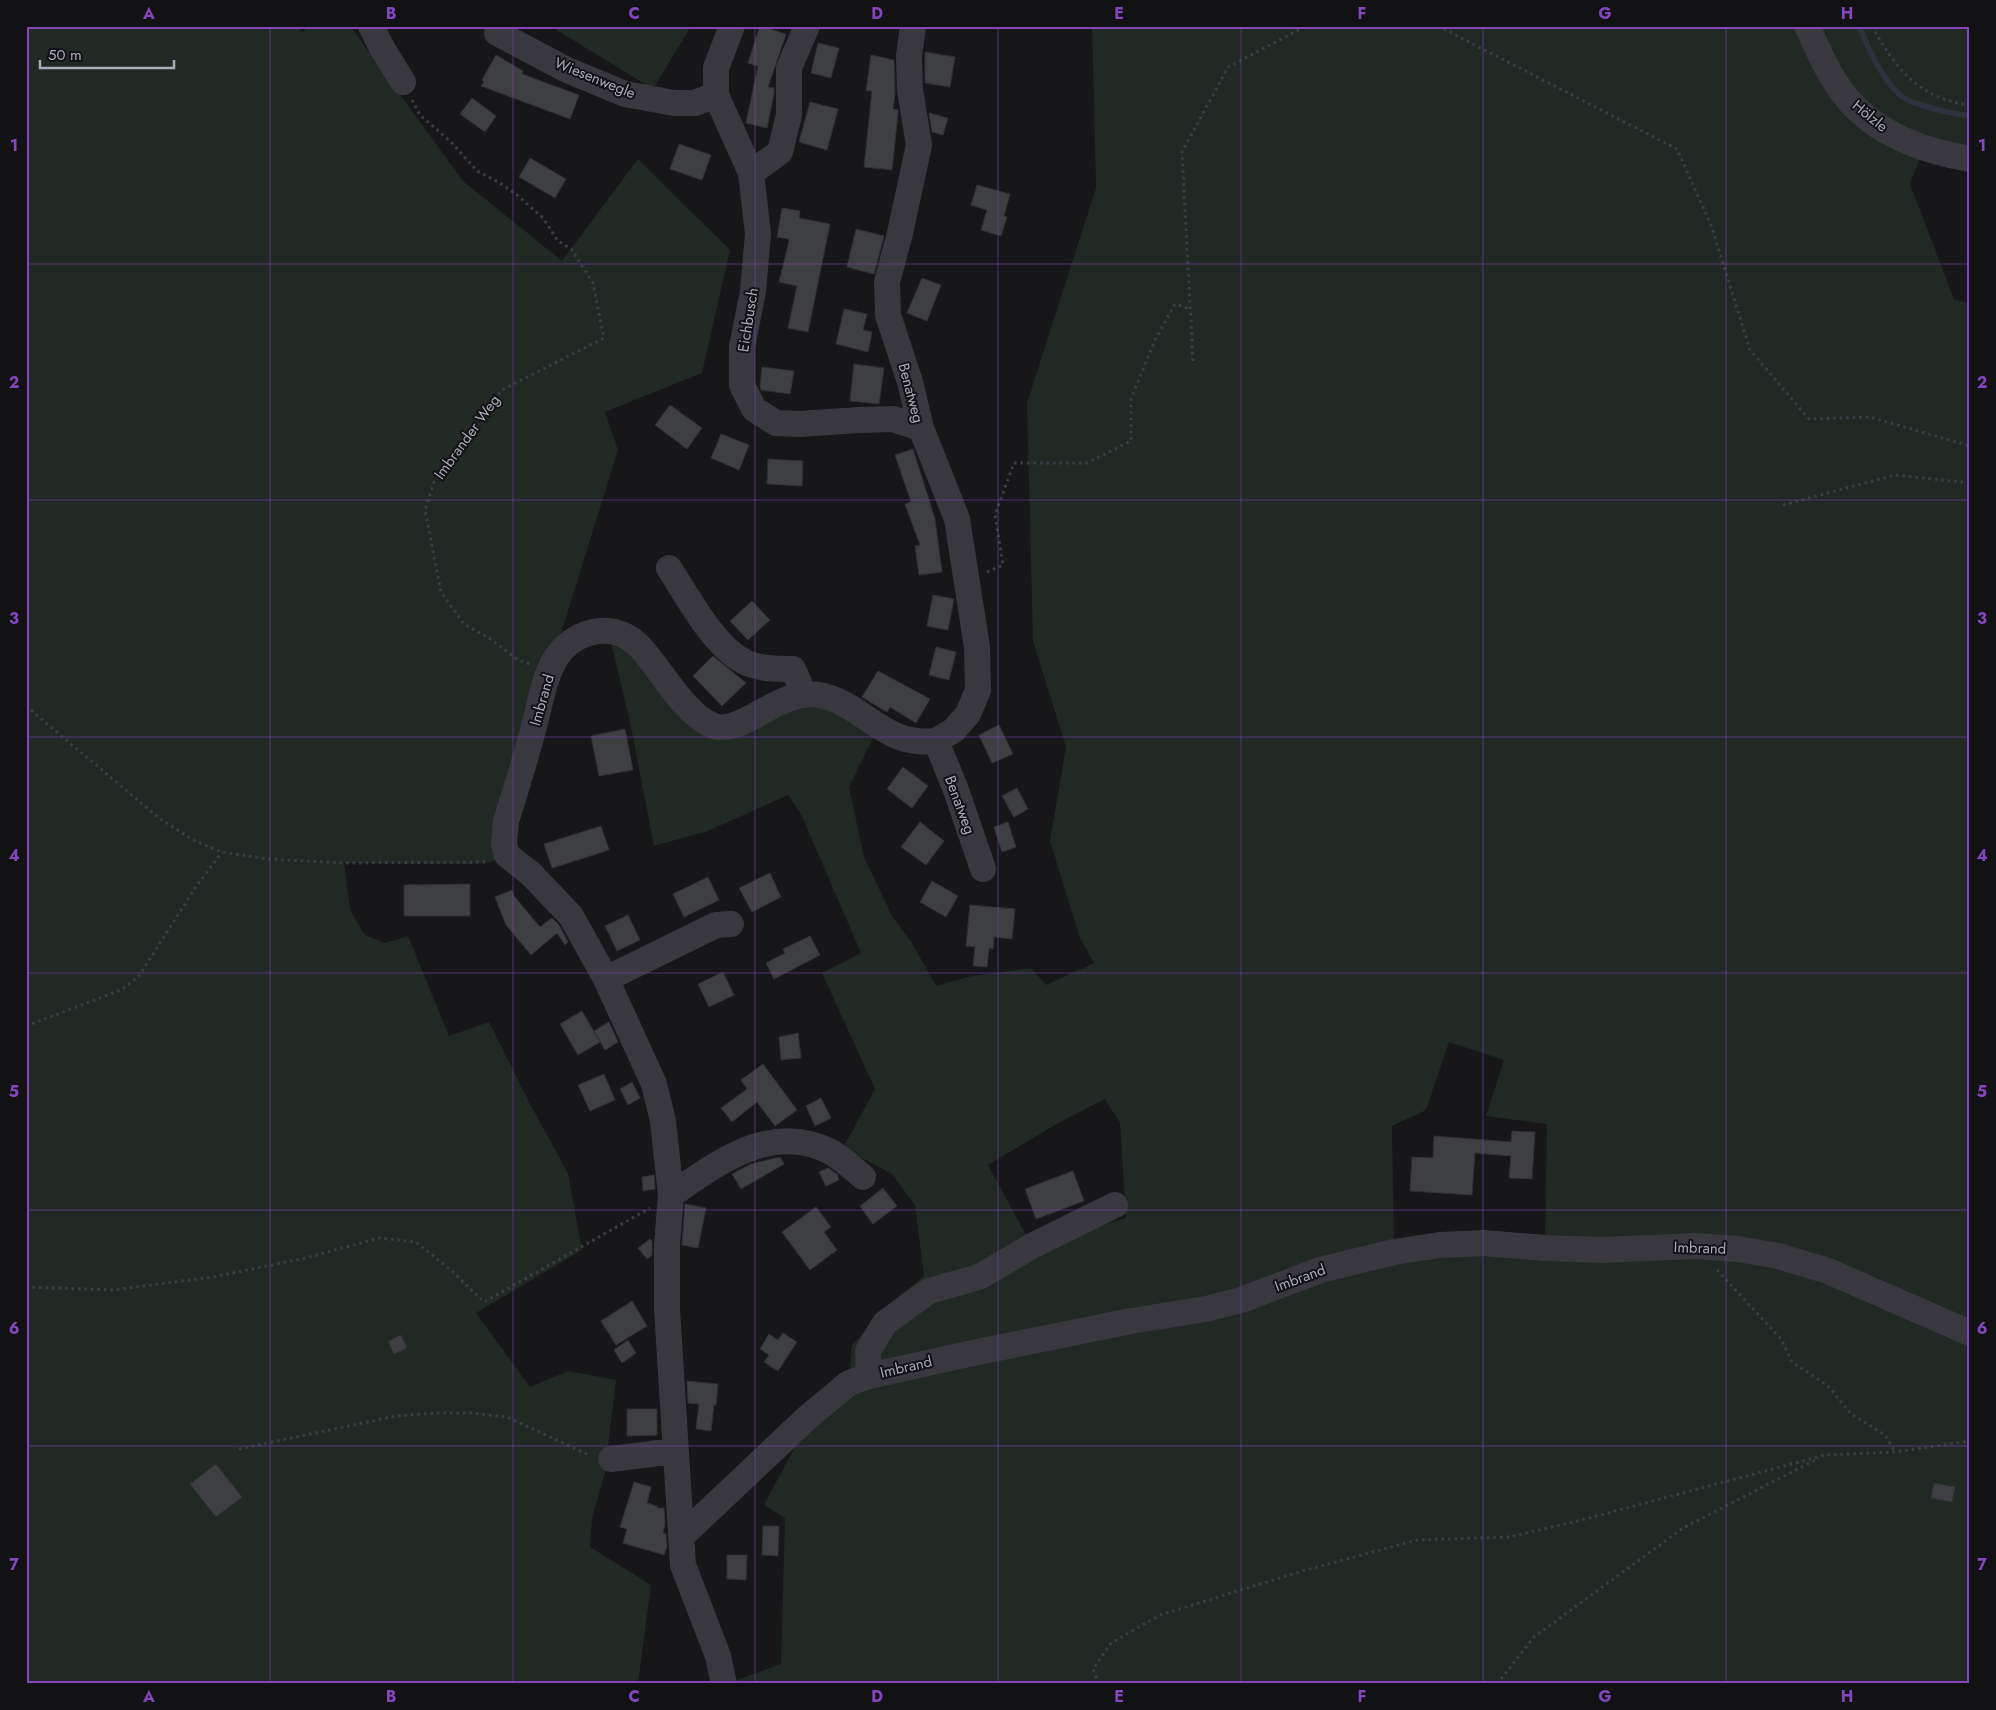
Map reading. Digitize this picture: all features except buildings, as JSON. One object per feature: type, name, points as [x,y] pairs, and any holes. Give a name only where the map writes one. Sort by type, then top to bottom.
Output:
[{"type":"street","points":[[370,26],[403,82]]},
{"type":"street","points":[[716,95],[716,68],[732,26]]},
{"type":"street","name":"Benatweg","points":[[913,26],[909,56],[910,90],[919,145],[900,233],[887,282],[888,315],[910,382],[921,428],[957,519],[968,580],[976,647],[978,690],[968,714],[954,730],[936,741],[956,790],[983,869]]},
{"type":"street","name":"Hölzle","points":[[1807,26],[1830,74],[1855,108],[1885,131],[1924,148],[1970,159]]},
{"type":"street","points":[[751,173],[780,152],[789,115],[789,68],[805,30]]},
{"type":"street","name":"Wiesenwegle","points":[[497,33],[567,70],[626,94],[674,103],[695,103],[716,95]]},
{"type":"street","name":"Eichbusch","points":[[716,95],[751,173],[758,234],[753,291],[742,347],[742,385],[754,409],[776,423],[799,424],[894,420],[921,428]]},
{"type":"street","points":[[669,568],[716,640],[744,662],[772,668],[793,669],[804,694],[820,695],[837,700],[900,739],[921,743],[936,741]]},
{"type":"street","name":"Imbrand","points":[[507,855],[504,844],[506,821],[549,672],[563,649],[574,638],[586,633],[608,630],[625,634],[638,644],[696,715],[715,726],[732,726],[752,718],[776,702],[804,694]]},
{"type":"street","points":[[507,855],[531,874],[571,916],[585,938],[606,979],[654,1084],[663,1121],[671,1196],[667,1309],[683,1565],[718,1656],[724,1684]]},
{"type":"street","points":[[606,979],[716,924],[731,924]]},
{"type":"street","points":[[671,1196],[720,1161],[754,1147],[776,1141],[800,1141],[830,1151],[863,1177]]},
{"type":"street","points":[[869,1376],[868,1351],[885,1323],[929,1291],[980,1278],[1032,1246],[1115,1205]]},
{"type":"street","name":"Imbrand","points":[[682,1536],[827,1399],[849,1383],[869,1376],[1131,1321],[1206,1309],[1241,1300],[1320,1270],[1394,1252],[1440,1245],[1484,1243],[1602,1250],[1695,1246],[1738,1249],[1778,1256],[1820,1269],[1970,1333]]},
{"type":"street","points":[[611,1459],[675,1451]]},
{"type":"path","points":[[1193,361],[1182,152],[1228,68],[1306,26]]},
{"type":"path","points":[[1438,26],[1677,149],[1711,225],[1750,350],[1809,419],[1870,417],[1970,446]]},
{"type":"path","points":[[1872,26],[1887,55],[1910,80],[1934,95],[1959,104],[1970,105]]},
{"type":"path","name":"Imbrander Weg","points":[[403,82],[420,115],[451,142],[477,172],[500,183],[543,218],[558,241],[571,249],[593,283],[604,338],[502,390],[460,443],[434,482],[425,510],[441,592],[450,606],[464,624],[492,640],[518,660],[549,672]]},
{"type":"path","points":[[968,580],[1003,564],[995,515],[1014,463],[1087,463],[1131,441],[1131,399],[1155,340],[1175,304],[1190,309]]},
{"type":"path","points":[[1783,505],[1895,474],[1970,483]]},
{"type":"path","points":[[26,706],[159,818],[195,841],[222,852],[268,859],[354,863],[469,864],[490,862],[507,855]]},
{"type":"path","points":[[26,1026],[121,990],[139,976],[195,888],[222,852]]},
{"type":"path","points":[[26,1287],[113,1290],[214,1277],[306,1258],[379,1238],[416,1242],[452,1271],[484,1302],[671,1196]]},
{"type":"path","points":[[1695,1246],[1781,1339],[1792,1362],[1827,1385],[1851,1414],[1885,1435],[1895,1452]]},
{"type":"path","points":[[239,1449],[396,1416],[472,1413],[507,1417],[594,1458],[611,1459]]},
{"type":"path","points":[[1099,1684],[1093,1669],[1111,1643],[1160,1615],[1235,1591],[1417,1540],[1509,1537],[1578,1521],[1825,1455],[1895,1452],[1970,1441]]},
{"type":"path","points":[[1497,1684],[1534,1636],[1683,1528],[1825,1455]]},
{"type":"shaded area","points":[[26,26],[298,26],[302,32],[310,26],[350,26],[463,181],[562,261],[638,159],[730,250],[702,373],[605,412],[618,450],[549,672],[507,855],[490,862],[469,864],[344,863],[350,910],[365,935],[385,943],[408,936],[449,1036],[489,1022],[531,1106],[568,1173],[582,1250],[476,1313],[530,1387],[568,1371],[616,1380],[605,1473],[592,1518],[590,1547],[651,1585],[638,1684],[26,1684]]},
{"type":"shaded area","points":[[550,26],[691,26],[653,89]]},
{"type":"shaded area","points":[[1092,26],[1970,26],[1970,159],[1924,148],[1910,184],[1954,299],[1970,304],[1970,1684],[726,1684],[781,1664],[785,1518],[764,1505],[796,1445],[849,1383],[852,1345],[893,1301],[924,1276],[915,1205],[892,1174],[843,1148],[875,1089],[822,973],[861,953],[801,814],[788,795],[708,831],[654,846],[630,722],[608,630],[715,726],[804,694],[879,726],[849,787],[864,857],[892,916],[912,943],[936,986],[972,976],[1031,968],[1046,985],[1094,963],[1080,938],[1050,841],[1066,747],[1033,641],[1027,403],[1096,188]],"holes":[[[1449,1042],[1504,1060],[1486,1116],[1547,1124],[1545,1248],[1394,1252],[1392,1126],[1426,1110]],[[1105,1099],[1120,1123],[1126,1218],[1032,1246],[988,1165],[1060,1122]]]},
{"type":"waterway","points":[[1859,26],[1881,72],[1900,95],[1923,106],[1970,116]]}]
